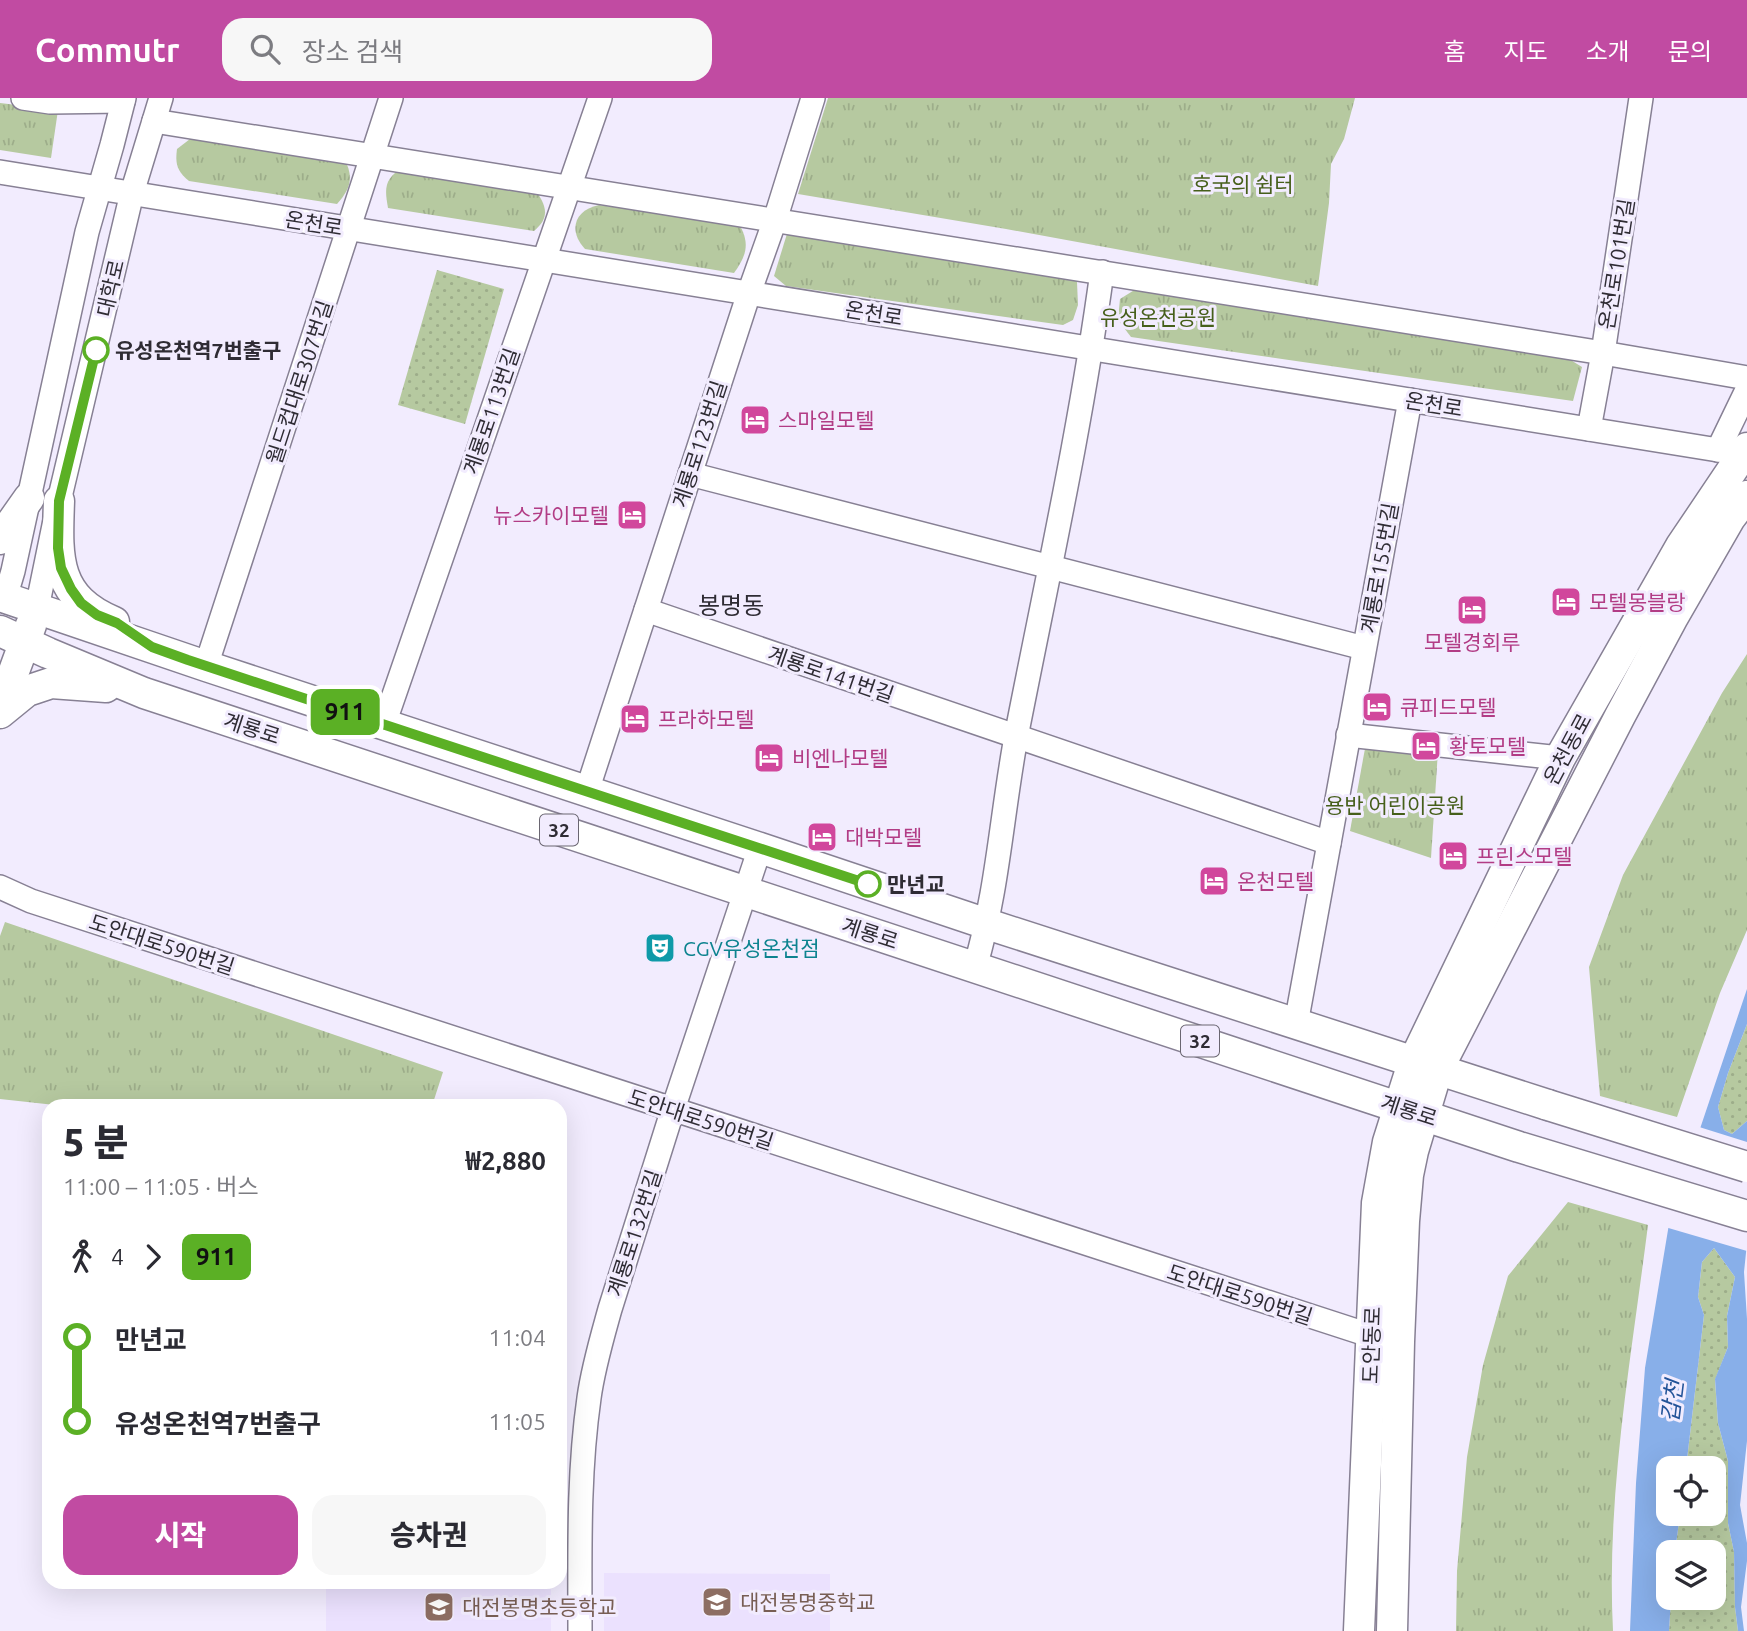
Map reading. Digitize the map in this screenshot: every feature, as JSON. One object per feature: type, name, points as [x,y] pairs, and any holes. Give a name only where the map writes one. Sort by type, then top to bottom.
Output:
[{"type":"main road","name":"온천동로","points":[[1425,1067],[1560,758],[1681,546],[1739,452]]},
{"type":"main road","name":"온천동로","points":[[1425,1067],[1673,618],[1724,529],[1747,496]]},
{"type":"main road","points":[[0,540],[29,498]]},
{"type":"main road","points":[[59,501],[58,548],[61,568],[71,589],[81,603],[97,615],[117,623],[152,647]]},
{"type":"main road","name":"32","points":[[2,601],[37,608],[1425,1067],[1747,1167]]},
{"type":"main road","name":"대학로","points":[[0,711],[12,636],[37,608]]},
{"type":"main road","name":"계룡로","points":[[12,636],[144,693],[1534,1151],[1747,1216]]},
{"type":"main road","points":[[0,711],[27,691],[51,682],[88,684],[144,693]]},
{"type":"main road","name":"도안동로","points":[[1392,1631],[1404,1221],[1413,1151],[1412,1111],[1425,1067]]},
{"type":"main road","name":"도안동로","points":[[1359,1631],[1377,1203],[1388,1142],[1412,1111]]},
{"type":"street","points":[[23,98],[50,102],[123,99]]},
{"type":"street","name":"대학로","points":[[37,608],[59,501],[132,193],[161,98]]},
{"type":"street","name":"월드컵대로307번길","points":[[206,666],[391,98]]},
{"type":"street","name":"계룡로113번길","points":[[384,724],[600,98]]},
{"type":"street","name":"계룡로123번길","points":[[587,791],[813,98]]},
{"type":"street","name":"온천로101번길","points":[[1589,429],[1641,98]]},
{"type":"street","name":"대학로","points":[[2,601],[13,571],[88,232],[123,99]]},
{"type":"street","points":[[154,121],[1603,352],[1747,378]]},
{"type":"street","name":"온천로","points":[[0,172],[1739,452]]},
{"type":"street","points":[[975,967],[988,924],[1017,737],[1092,348],[1102,272]]},
{"type":"street","points":[[1739,452],[1747,390]]},
{"type":"street","name":"계룡로155번길","points":[[1296,1024],[1410,400]]},
{"type":"street","points":[[690,474],[1364,649]]},
{"type":"street","name":"계룡로141번길","points":[[646,610],[1329,843]]},
{"type":"street","points":[[1348,735],[1560,758]]},
{"type":"street","name":"계룡로132번길","points":[[580,1631],[583,1460],[589,1397],[610,1309],[760,848]]},
{"type":"street","points":[[0,887],[31,901]]},
{"type":"street","points":[[0,898],[31,901]]},
{"type":"street","name":"도안대로590번길","points":[[31,901],[1371,1336]]},
{"type":"shaded area","name":"대전봉명중학교","points":[[604,1573],[830,1574],[830,1631],[604,1631]]},
{"type":"shaded area","name":"대전봉명초등학교","points":[[326,1589],[551,1589],[551,1631],[326,1631]]},
{"type":"green space","name":"호국의 쉼터","points":[[828,98],[1355,98],[1344,139],[1331,164],[1329,203],[1318,286],[798,194]]},
{"type":"green space","points":[[0,103],[58,110],[51,158],[0,150]]},
{"type":"green space","points":[[190,139],[344,158],[350,182],[337,204],[189,181],[178,167],[177,149]]},
{"type":"green space","points":[[404,166],[534,188],[544,205],[545,215],[540,226],[534,231],[388,208],[387,184]]},
{"type":"green space","points":[[599,205],[739,224],[745,237],[746,249],[734,273],[585,249],[576,235],[576,222],[584,211]]},
{"type":"green space","name":"유성온천공원","points":[[790,224],[1067,274],[1077,282],[1078,305],[1073,320],[1063,325],[786,286],[774,276]]},
{"type":"green space","points":[[437,270],[504,289],[465,424],[398,405]]},
{"type":"green space","name":"유성온천공원","points":[[1136,289],[1569,359],[1582,367],[1573,401],[1131,337],[1118,320],[1120,299]]},
{"type":"green space","points":[[1747,654],[1747,930],[1720,993],[1677,1117],[1600,1096],[1589,967],[1623,875],[1722,693]]},
{"type":"green space","name":"용반 어린이공원","points":[[1366,743],[1438,751],[1431,858],[1350,831]]},
{"type":"green space","points":[[5,922],[443,1072],[434,1099],[42,1099],[42,1104],[0,1099],[0,936]]},
{"type":"green space","points":[[1747,1024],[1747,1121],[1732,1134],[1724,1130],[1718,1107]]},
{"type":"green space","points":[[1568,1202],[1648,1225],[1617,1478],[1613,1529],[1613,1631],[1456,1631],[1457,1571],[1467,1457],[1483,1365],[1508,1276]]},
{"type":"green space","points":[[1714,1248],[1735,1277],[1727,1316],[1728,1347],[1715,1380],[1718,1423],[1728,1461],[1728,1523],[1734,1552],[1738,1631],[1669,1631],[1670,1610],[1726,1610],[1726,1540],[1677,1540],[1678,1526],[1726,1526],[1726,1456],[1687,1456],[1704,1315],[1698,1297],[1702,1262]]},
{"type":"water","name":"갑천","points":[[1747,989],[1747,1024],[1718,1107],[1724,1130],[1732,1134],[1747,1121],[1747,1243],[1744,1272],[1747,1319],[1747,1441],[1740,1505],[1747,1543],[1741,1607],[1744,1631],[1738,1631],[1735,1607],[1734,1552],[1728,1523],[1728,1461],[1718,1423],[1715,1379],[1728,1347],[1727,1316],[1735,1277],[1714,1248],[1702,1262],[1698,1297],[1704,1315],[1687,1456],[1656,1456],[1656,1526],[1678,1526],[1677,1540],[1656,1540],[1656,1610],[1670,1610],[1669,1631],[1630,1631],[1636,1483],[1645,1368],[1670,1218]]},
{"type":"pier","points":[[1696,1126],[1747,1142],[1747,1251],[1665,1227]]},
{"type":"bus line","name":"911","points":[[96,350],[59,501],[58,548],[61,568],[71,589],[81,603],[97,615],[117,623],[152,647],[188,660],[868,884]]},
{"type":"place","name":"유성온천역7번출구","points":[[96,350]]},
{"type":"place","name":"스마일모텔","points":[[755,420]]},
{"type":"place","name":"뉴스카이모텔","points":[[632,515]]},
{"type":"place","name":"모텔몽블랑","points":[[1566,602]]},
{"type":"place","name":"모텔경회루","points":[[1472,610]]},
{"type":"place","name":"큐피드모텔","points":[[1377,707]]},
{"type":"place","name":"프라하모텔","points":[[635,719]]},
{"type":"place","name":"황토모텔","points":[[1426,746]]},
{"type":"place","name":"비엔나모텔","points":[[769,758]]},
{"type":"place","name":"대박모텔","points":[[822,837]]},
{"type":"place","name":"프린스모텔","points":[[1453,856]]},
{"type":"place","name":"온천모텔","points":[[1214,881]]},
{"type":"place","name":"만년교","points":[[868,884]]},
{"type":"place","name":"CGV유성온천점","points":[[660,948]]},
{"type":"place","name":"대전봉명중학교","points":[[717,1602]]},
{"type":"place","name":"대전봉명초등학교","points":[[439,1607]]},
{"type":"district","name":"봉명동","points":[[731,605]]}]
